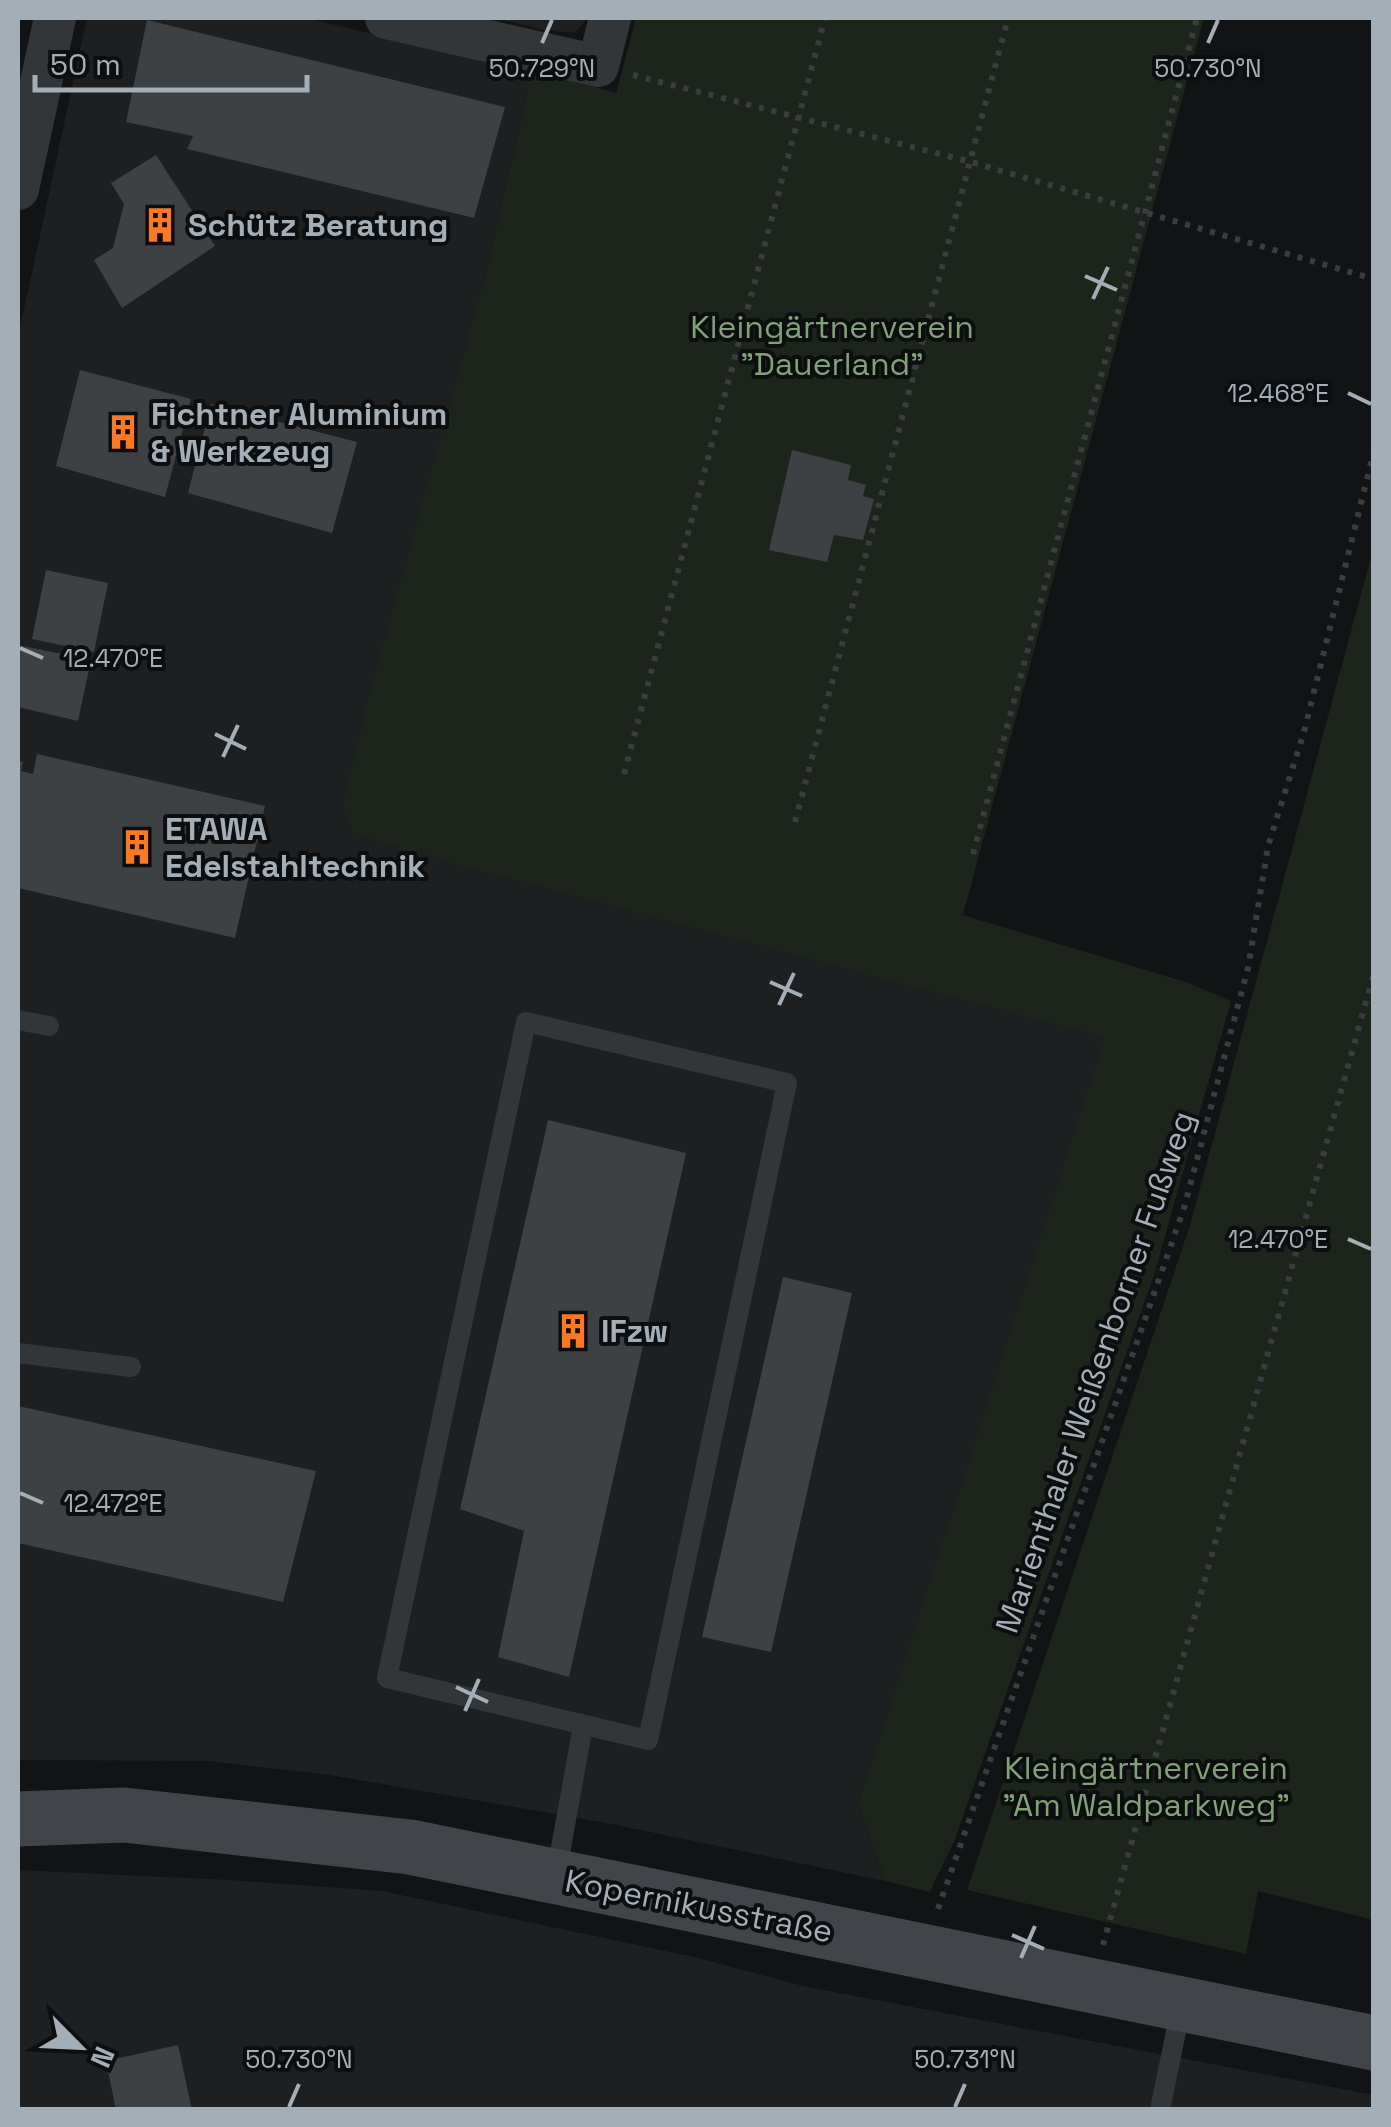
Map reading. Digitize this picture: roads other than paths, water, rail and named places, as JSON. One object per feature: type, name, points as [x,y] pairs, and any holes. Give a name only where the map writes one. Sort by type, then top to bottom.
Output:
[{"type":"street","points":[[18,189],[24,128],[56,18]]},
{"type":"street","points":[[386,18],[598,66],[610,18]]},
{"type":"street","name":"Kopernikusstraße","points":[[18,1820],[124,1815],[410,1847],[1374,2043]]},
{"type":"lane","points":[[18,1020],[49,1026]]},
{"type":"lane","points":[[526,1022],[786,1083],[648,1740],[583,1726],[387,1678],[526,1022]]},
{"type":"lane","points":[[18,1353],[131,1366]]},
{"type":"lane","points":[[556,1877],[583,1726]]},
{"type":"lane","points":[[1160,2110],[1181,2006]]},
{"type":"place","name":"Schütz Beratung","points":[[160,225]]},
{"type":"place","name":"Fichtner Aluminium & Werkzeug","points":[[123,432]]},
{"type":"place","name":"ETAWA Edelstahltechnik","points":[[137,847]]},
{"type":"place","name":"IFzw","points":[[573,1331]]},
{"type":"park label","name":"Kleingärtnerverein \"Dauerland\"","points":[[832,346]]},
{"type":"park label","name":"Kleingärtnerverein \"Am Waldparkweg\"","points":[[1146,1786]]}]
